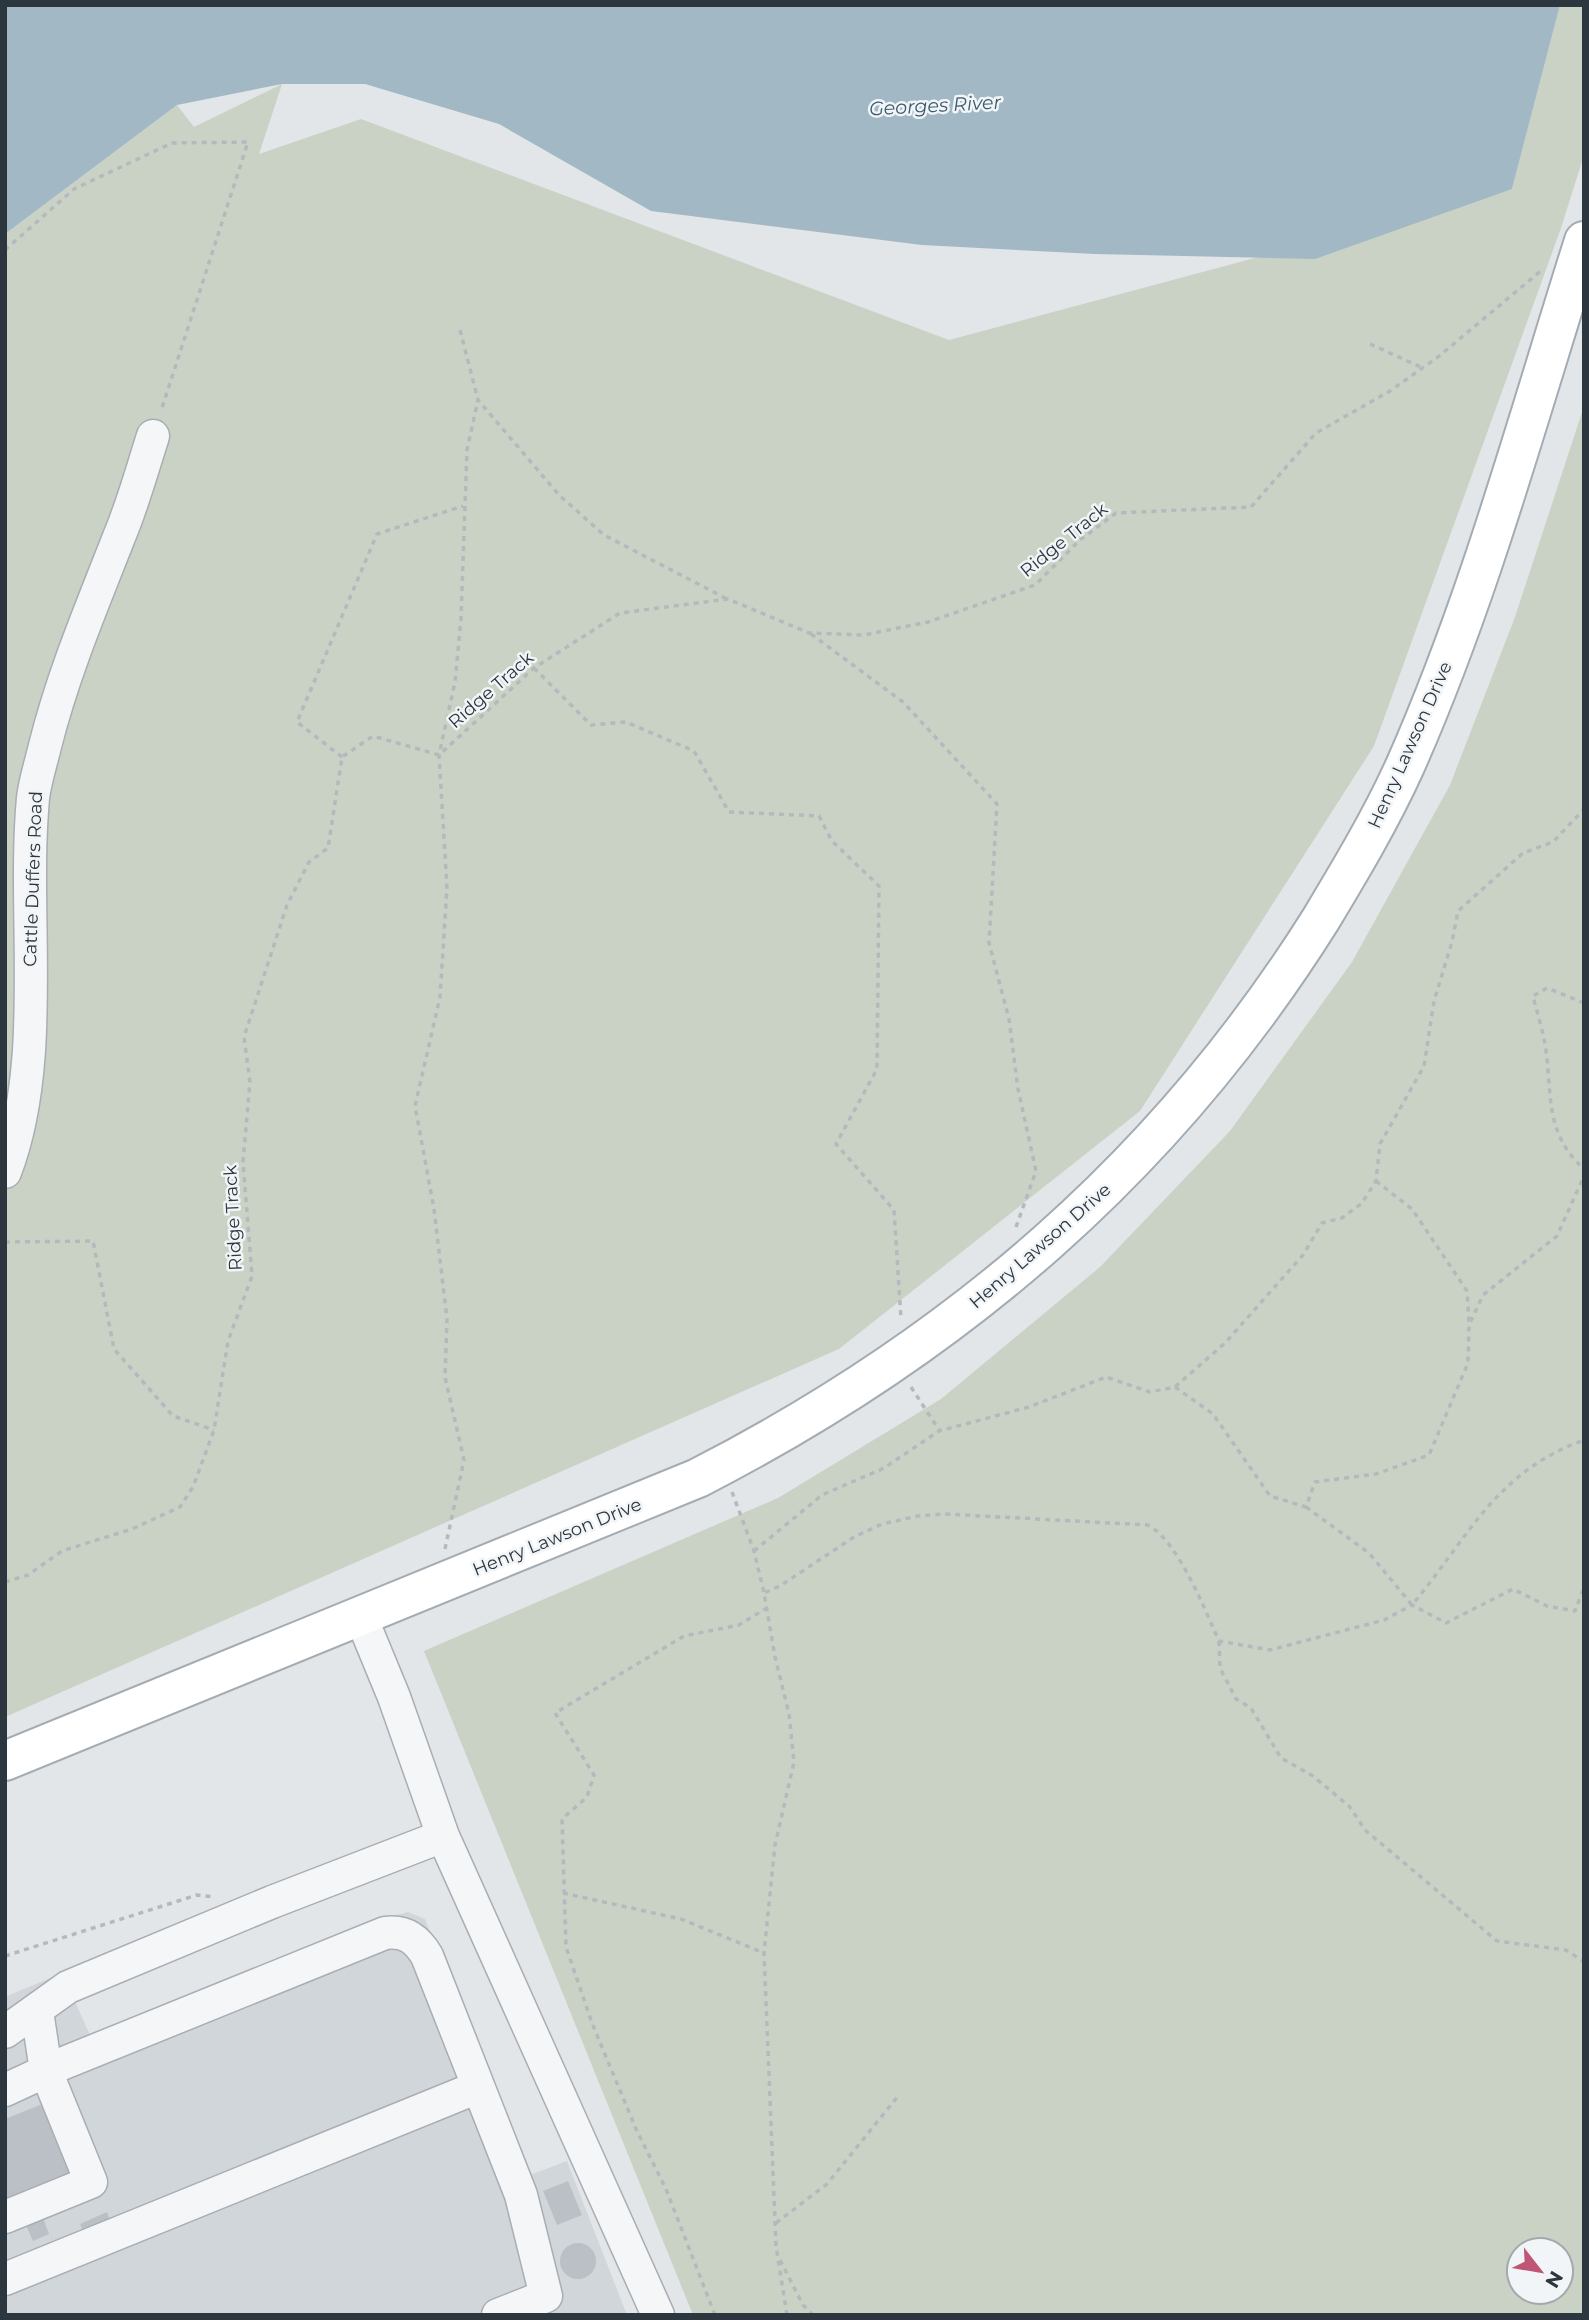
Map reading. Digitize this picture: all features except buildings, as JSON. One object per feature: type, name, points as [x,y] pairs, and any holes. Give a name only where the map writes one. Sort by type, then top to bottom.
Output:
[{"type":"main road","name":"Henry Lawson Drive","points":[[5,1761],[593,1523],[724,1464],[790,1429],[899,1347],[1041,1251],[1141,1154],[1225,1056],[1326,909],[1387,805],[1438,688],[1485,555],[1584,241]]},
{"type":"lane","name":"Cattle Duffers Road","points":[[5,1172],[24,1087],[30,1002],[28,905],[34,796],[65,675],[121,532],[153,436]]},
{"type":"lane","points":[[361,1617],[394,1697],[443,1836],[658,2315]]},
{"type":"lane","points":[[5,2032],[68,1987],[272,1902],[443,1836]]},
{"type":"lane","points":[[5,2090],[392,1932],[409,1936],[427,1956],[521,2195],[551,2305],[498,2315]]},
{"type":"lane","points":[[5,2217],[91,2182],[46,2071],[37,2011]]},
{"type":"lane","points":[[5,2279],[478,2087]]},
{"type":"path","points":[[5,250],[74,189],[172,142],[248,142],[153,436]]},
{"type":"path","name":"Ridge Track","points":[[439,755],[534,668],[620,614],[728,599],[809,633],[864,635],[928,622],[1035,585],[1080,540],[1116,513],[1251,507],[1316,433],[1423,368],[1492,314],[1546,266]]},
{"type":"path","points":[[460,330],[478,400],[559,495],[604,535],[728,599]]},
{"type":"path","points":[[1370,344],[1423,368]]},
{"type":"path","points":[[433,1588],[452,1528],[464,1460],[444,1377],[447,1319],[434,1209],[415,1107],[440,997],[447,888],[439,755],[455,682],[461,619],[467,450],[478,400]]},
{"type":"path","points":[[439,755],[373,736],[342,757],[297,722],[377,534],[464,506]]},
{"type":"path","points":[[809,633],[878,682],[946,746],[997,804],[989,943],[1009,1019],[1018,1089],[1036,1171],[1015,1231]]},
{"type":"path","points":[[534,668],[591,725],[626,722],[694,751],[729,812],[819,816],[832,841],[879,886],[877,1069],[836,1144],[894,1210],[899,1347],[939,1430]]},
{"type":"path","name":"Ridge Track","points":[[5,1582],[28,1575],[62,1551],[132,1529],[180,1507],[193,1487],[214,1430],[228,1341],[251,1276],[243,1162],[250,1082],[244,1037],[287,905],[309,862],[328,848],[342,757]]},
{"type":"path","points":[[754,1551],[822,1495],[884,1468],[939,1430],[1029,1407],[1106,1377],[1150,1392],[1175,1387],[1225,1343],[1303,1255],[1322,1223],[1342,1218],[1362,1203],[1376,1181],[1380,1144],[1424,1066],[1434,1001],[1458,911],[1523,853],[1553,842],[1584,809]]},
{"type":"path","points":[[1584,1003],[1547,988],[1533,996],[1545,1045],[1553,1124],[1569,1156],[1584,1170]]},
{"type":"path","points":[[1469,1325],[1483,1295],[1557,1236],[1584,1176]]},
{"type":"path","points":[[1306,1507],[1315,1482],[1376,1474],[1429,1455],[1468,1363],[1467,1291],[1412,1209],[1376,1181]]},
{"type":"path","points":[[5,1242],[93,1241],[114,1349],[173,1416],[214,1430]]},
{"type":"path","points":[[1175,1387],[1213,1414],[1270,1496],[1306,1507],[1369,1553],[1412,1605],[1446,1623],[1513,1589],[1547,1606],[1575,1611],[1584,1587]]},
{"type":"path","points":[[1219,1641],[1270,1650],[1384,1620],[1412,1605],[1505,1486],[1550,1452],[1584,1440]]},
{"type":"path","points":[[724,1464],[736,1507],[754,1551],[764,1593],[765,1609],[789,1714],[794,1762],[775,1845],[764,1953],[776,2246],[787,2315]]},
{"type":"path","points":[[764,1593],[780,1586],[854,1537],[882,1524],[918,1516],[945,1514],[1068,1522],[1138,1522],[1155,1529],[1196,1588],[1219,1641],[1220,1668],[1236,1699],[1251,1708],[1281,1758],[1313,1776],[1350,1807],[1365,1830],[1497,1941],[1566,1950],[1584,1962]]},
{"type":"path","points":[[715,2315],[671,2201],[636,2129],[592,2023],[566,1947],[562,1893],[566,1881],[562,1819],[587,1797],[594,1775],[555,1713],[684,1636],[739,1625],[765,1609]]},
{"type":"path","points":[[562,1893],[587,1896],[681,1919],[764,1953]]},
{"type":"path","points":[[5,1956],[197,1895],[222,1898]]},
{"type":"path","points":[[776,2223],[827,2184],[899,2095]]},
{"type":"path","points":[[776,2246],[790,2284],[813,2315]]},
{"type":"shaded area","points":[[1560,5],[1584,5],[1584,155],[1561,228],[1374,746],[1140,1111],[839,1349],[5,1717],[5,234],[177,105],[194,127],[282,84],[259,154],[361,119],[949,340],[1512,189]]},
{"type":"shaded area","points":[[1584,406],[1584,2315],[693,2315],[424,1651],[778,1498],[941,1399],[1100,1267],[1230,1131],[1352,962],[1450,785],[1515,617]]},
{"type":"shaded area","points":[[408,1912],[425,1919],[527,2176],[567,2161],[627,2315],[5,2315],[5,1997],[62,1973],[90,2035],[371,1922]]},
{"type":"water","name":"Georges River","points":[[5,5],[1560,5],[1512,189],[1315,259],[1095,254],[922,245],[651,211],[499,124],[365,84],[282,84],[177,105],[5,234]]}]
